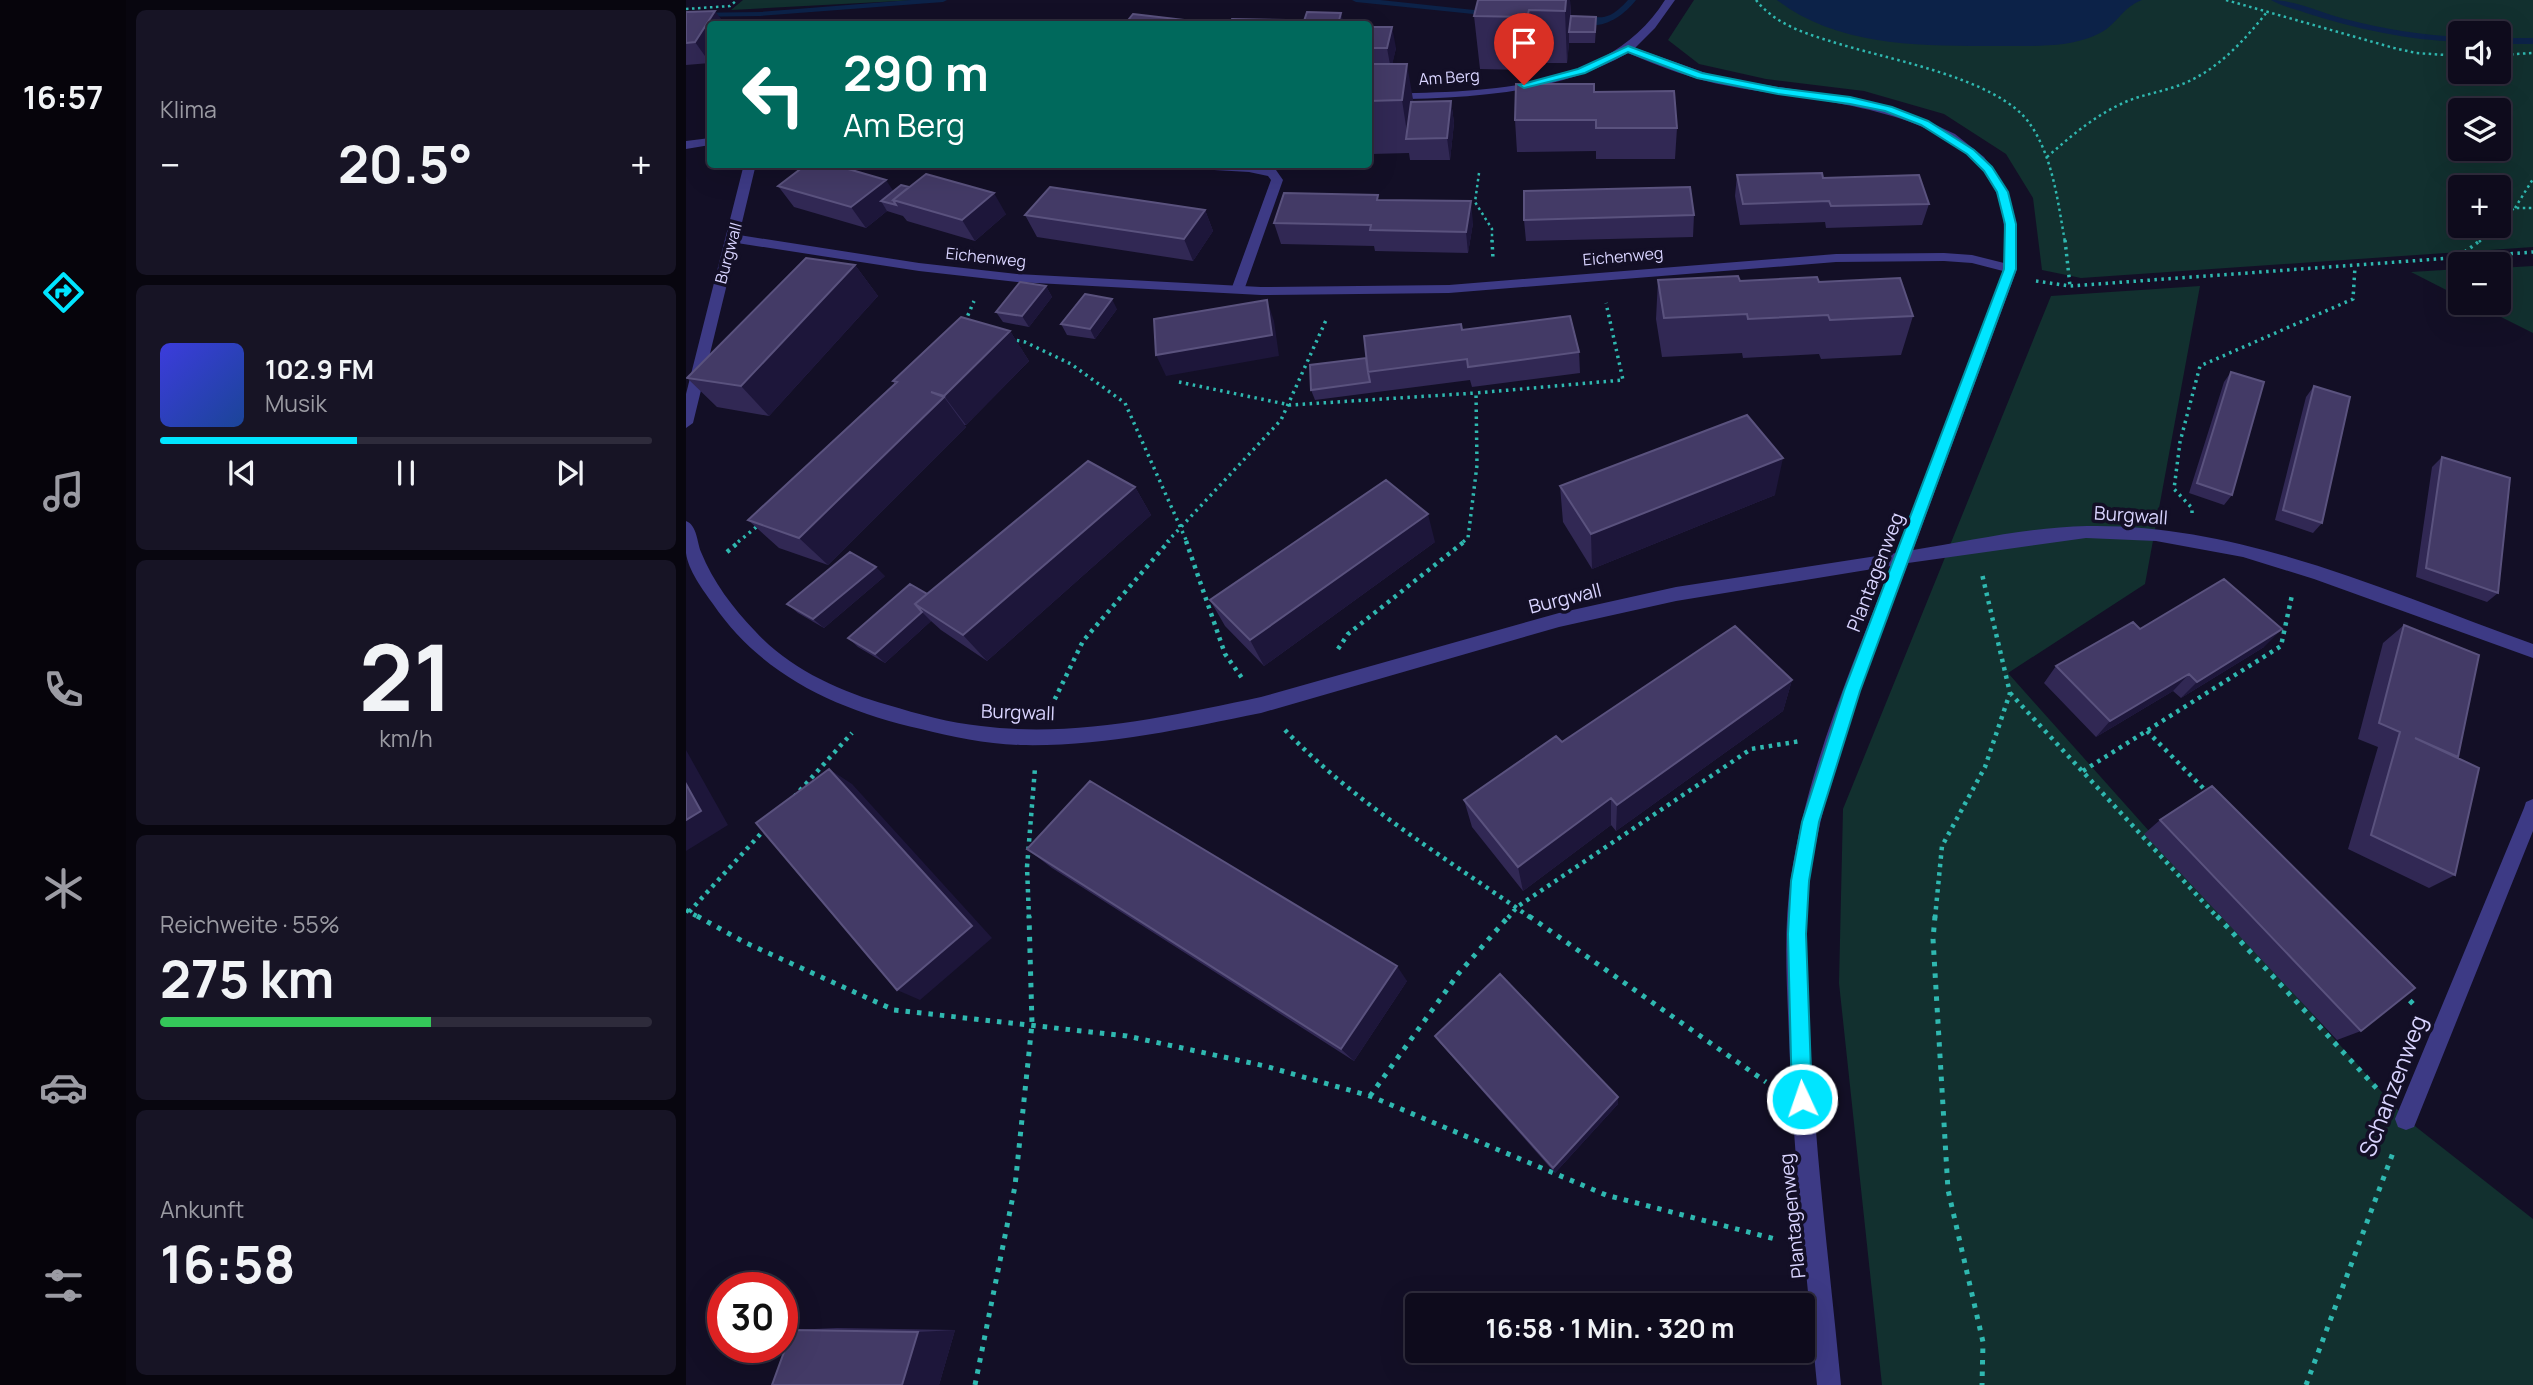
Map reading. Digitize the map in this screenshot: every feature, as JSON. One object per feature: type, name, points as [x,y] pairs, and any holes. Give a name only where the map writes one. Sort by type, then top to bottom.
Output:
[{"type":"street","name":"Am Berg","points":[[1372,97],[1439,95],[1499,89],[1581,71],[1628,49],[1652,26],[1670,0]]},
{"type":"street","name":"Plantagenweg","points":[[1628,49],[1701,76],[1778,91],[1850,100],[1888,109],[1925,123],[1970,152],[1988,169],[2002,192],[2010,224],[2010,269],[1838,734],[1810,822],[1800,881],[1797,981],[1802,1099],[1829,1385]]},
{"type":"street","points":[[686,145],[707,142]]},
{"type":"street","name":"Burgwall","points":[[686,423],[749,168]]},
{"type":"street","points":[[1238,290],[1277,180],[1272,173],[1249,168]]},
{"type":"street","name":"Eichenweg","points":[[733,238],[987,275],[1238,290],[1449,289],[1836,258],[1944,257],[1972,259],[2010,269]]},
{"type":"street","name":"Burgwall","points":[[686,527],[701,573],[727,615],[766,656],[813,684],[874,709],[987,735],[1107,732],[1261,705],[1559,620],[1676,594],[1975,546],[2086,532],[2156,535],[2243,551],[2533,651]]},
{"type":"street","name":"Schanzenweg","points":[[2406,1119],[2533,808]]},
{"type":"path","points":[[686,9],[730,6],[737,0]]},
{"type":"path","points":[[2226,0],[2416,53],[2448,55]]},
{"type":"path","points":[[2047,157],[2080,128],[2118,104],[2181,84],[2214,66],[2245,40],[2267,12]]},
{"type":"path","points":[[2511,54],[2533,53]]},
{"type":"path","points":[[1479,173],[1475,202],[1492,229],[1493,285]]},
{"type":"path","points":[[2511,211],[2533,179]]},
{"type":"path","points":[[2514,208],[2533,208]]},
{"type":"path","points":[[2464,252],[2481,238]]},
{"type":"path","points":[[2511,253],[2533,252]]},
{"type":"path","points":[[2010,269],[2036,281],[2070,286],[2355,267],[2448,258]]},
{"type":"path","points":[[2193,542],[2192,508],[2174,489],[2180,442],[2200,366],[2353,299],[2355,267]]},
{"type":"path","points":[[961,330],[987,275]]},
{"type":"path","points":[[1179,382],[1290,405],[1623,380],[1599,275]]},
{"type":"path","points":[[975,1385],[1015,1186],[1032,1024],[1027,867],[1038,735],[1083,641],[1181,526],[1280,420],[1290,405],[1339,290]]},
{"type":"path","points":[[1000,337],[1025,342],[1071,363],[1125,403],[1181,526],[1225,654],[1261,705],[1313,759],[1396,823],[1769,1084],[1802,1099]]},
{"type":"path","points":[[1311,691],[1348,634],[1468,538],[1477,465],[1476,393]]},
{"type":"path","points":[[701,573],[766,519]]},
{"type":"path","points":[[1975,546],[2010,693],[2406,1119]]},
{"type":"path","points":[[2083,771],[2281,646],[2298,568]]},
{"type":"path","points":[[1982,1385],[1983,1342],[1948,1190],[1933,939],[1942,846],[1985,767],[2010,693]]},
{"type":"path","points":[[791,800],[874,709]]},
{"type":"path","points":[[2147,731],[2216,801]]},
{"type":"path","points":[[1370,1097],[1406,1043],[1459,973],[1517,907],[1751,750],[1838,734]]},
{"type":"path","points":[[772,821],[687,911],[744,942],[894,1010],[1127,1036],[1265,1066],[1370,1097],[1606,1195],[1817,1250]]},
{"type":"path","points":[[2401,991],[2440,1031]]},
{"type":"path","name":"Schanzenweg","points":[[2305,1385],[2406,1119]]},
{"type":"green space","points":[[743,0],[918,0],[731,10]]},
{"type":"green space","points":[[1694,0],[2533,0],[2533,247],[2081,278],[2042,270],[2033,198],[2006,154],[1944,114],[1864,91],[1766,79],[1699,64],[1668,40]]},
{"type":"green space","points":[[2533,266],[2533,333],[2497,315],[2511,315],[2511,267]]},
{"type":"green space","points":[[2448,270],[2448,291],[2411,272]]},
{"type":"green space","points":[[2200,286],[2145,584],[2008,673],[2406,1119],[2533,1219],[2533,1385],[1882,1385],[1839,983],[1843,809],[2051,296]]},
{"type":"water","points":[[1777,0],[2142,0],[2129,7],[2103,31],[2073,42],[2024,46],[1943,46],[1855,36],[1801,16]]},
{"type":"building","points":[[1478,0],[1566,0],[1565,11],[1529,10],[1527,17],[1474,16]]},
{"type":"building","points":[[715,11],[695,42],[686,43],[686,12]]},
{"type":"building","points":[[1307,12],[1341,13],[1339,21],[1304,21]]},
{"type":"building","points":[[1133,14],[1193,21],[1127,21]]},
{"type":"building","points":[[1571,16],[1596,17],[1595,32],[1569,32]]},
{"type":"building","points":[[1232,19],[1285,20],[1284,21],[1231,21]]},
{"type":"building","points":[[1372,27],[1392,27],[1387,48],[1372,48]]},
{"type":"building","points":[[1372,64],[1407,64],[1402,100],[1372,101]]},
{"type":"building","points":[[1516,84],[1594,84],[1594,92],[1674,91],[1677,128],[1596,128],[1596,120],[1515,120]]},
{"type":"building","points":[[1451,101],[1447,138],[1406,139],[1411,102]]},
{"type":"building","points":[[802,168],[845,168],[886,180],[851,207],[778,186]]},
{"type":"building","points":[[1822,173],[1823,178],[1919,175],[1929,204],[1831,206],[1829,201],[1743,204],[1737,175]]},
{"type":"building","points":[[926,174],[994,193],[962,220],[893,200]]},
{"type":"building","points":[[901,185],[909,187],[893,200],[896,205],[881,201]]},
{"type":"building","points":[[1050,187],[1205,210],[1184,239],[1025,215]]},
{"type":"building","points":[[1690,187],[1694,215],[1524,220],[1524,191]]},
{"type":"building","points":[[1284,193],[1378,195],[1377,200],[1471,201],[1466,232],[1370,230],[1371,225],[1274,223]]},
{"type":"building","points":[[806,258],[855,265],[741,386],[687,378]]},
{"type":"building","points":[[1738,276],[1740,281],[1817,277],[1819,282],[1900,278],[1913,316],[1830,320],[1828,315],[1748,319],[1747,314],[1664,318],[1658,280]]},
{"type":"building","points":[[1020,282],[1046,286],[1022,316],[996,312]]},
{"type":"building","points":[[1085,294],[1112,299],[1090,329],[1061,324]]},
{"type":"building","points":[[1267,300],[1272,335],[1156,355],[1154,319]]},
{"type":"building","points":[[1570,316],[1579,352],[1468,367],[1467,359],[1368,372],[1364,336],[1461,324],[1462,330]]},
{"type":"building","points":[[961,317],[1010,331],[944,396],[931,392],[944,397],[799,538],[748,520],[897,382],[893,381]]},
{"type":"building","points":[[1366,358],[1370,382],[1311,390],[1310,365]]},
{"type":"building","points":[[2231,372],[2264,382],[2232,495],[2197,483]]},
{"type":"building","points":[[2314,386],[2350,397],[2322,523],[2283,510]]},
{"type":"building","points":[[1747,415],[1783,458],[1591,534],[1560,486]]},
{"type":"building","points":[[2442,457],[2510,478],[2498,593],[2426,568]]},
{"type":"building","points":[[1088,461],[1135,487],[963,635],[915,604]]},
{"type":"building","points":[[1386,480],[1428,514],[1250,640],[1210,600]]},
{"type":"building","points":[[850,552],[876,567],[813,619],[787,604]]},
{"type":"building","points":[[2224,579],[2282,629],[2197,682],[2189,674],[2110,721],[2056,666],[2133,622],[2140,629]]},
{"type":"building","points":[[910,584],[927,594],[915,604],[922,612],[875,654],[848,638]]},
{"type":"building","points":[[2404,625],[2479,655],[2458,757],[2415,738],[2479,768],[2455,875],[2371,835],[2400,732],[2379,723]]},
{"type":"building","points":[[1735,626],[1792,680],[1617,805],[1611,798],[1518,867],[1464,800],[1556,736],[1562,742]]},
{"type":"building","points":[[829,769],[972,926],[897,990],[756,823]]},
{"type":"building","points":[[1090,781],[1397,966],[1341,1049],[1027,849]]},
{"type":"building","points":[[686,784],[701,811],[686,820]]},
{"type":"building","points":[[2212,786],[2415,988],[2361,1031],[2160,820]]},
{"type":"building","points":[[1500,974],[1618,1097],[1553,1168],[1435,1036]]},
{"type":"building","points":[[798,1330],[918,1332],[902,1385],[772,1385],[780,1363],[798,1363]]},
{"type":"waterway","points":[[686,15],[760,14],[943,0]]},
{"type":"waterway","points":[[1356,0],[1493,14]]},
{"type":"waterway","points":[[1580,21],[1610,20],[1632,0]]},
{"type":"waterway","points":[[2275,0],[2366,27],[2448,39]]},
{"type":"waterway","points":[[2511,41],[2533,41]]},
{"type":"route","points":[[1524,85],[1581,71],[1628,49],[1669,66],[1729,83],[1850,100],[1888,109],[1925,123],[1970,152],[1988,169],[2002,192],[2010,224],[2010,269],[1852,691],[1810,822],[1800,881],[1797,934],[1802,1099]]}]
